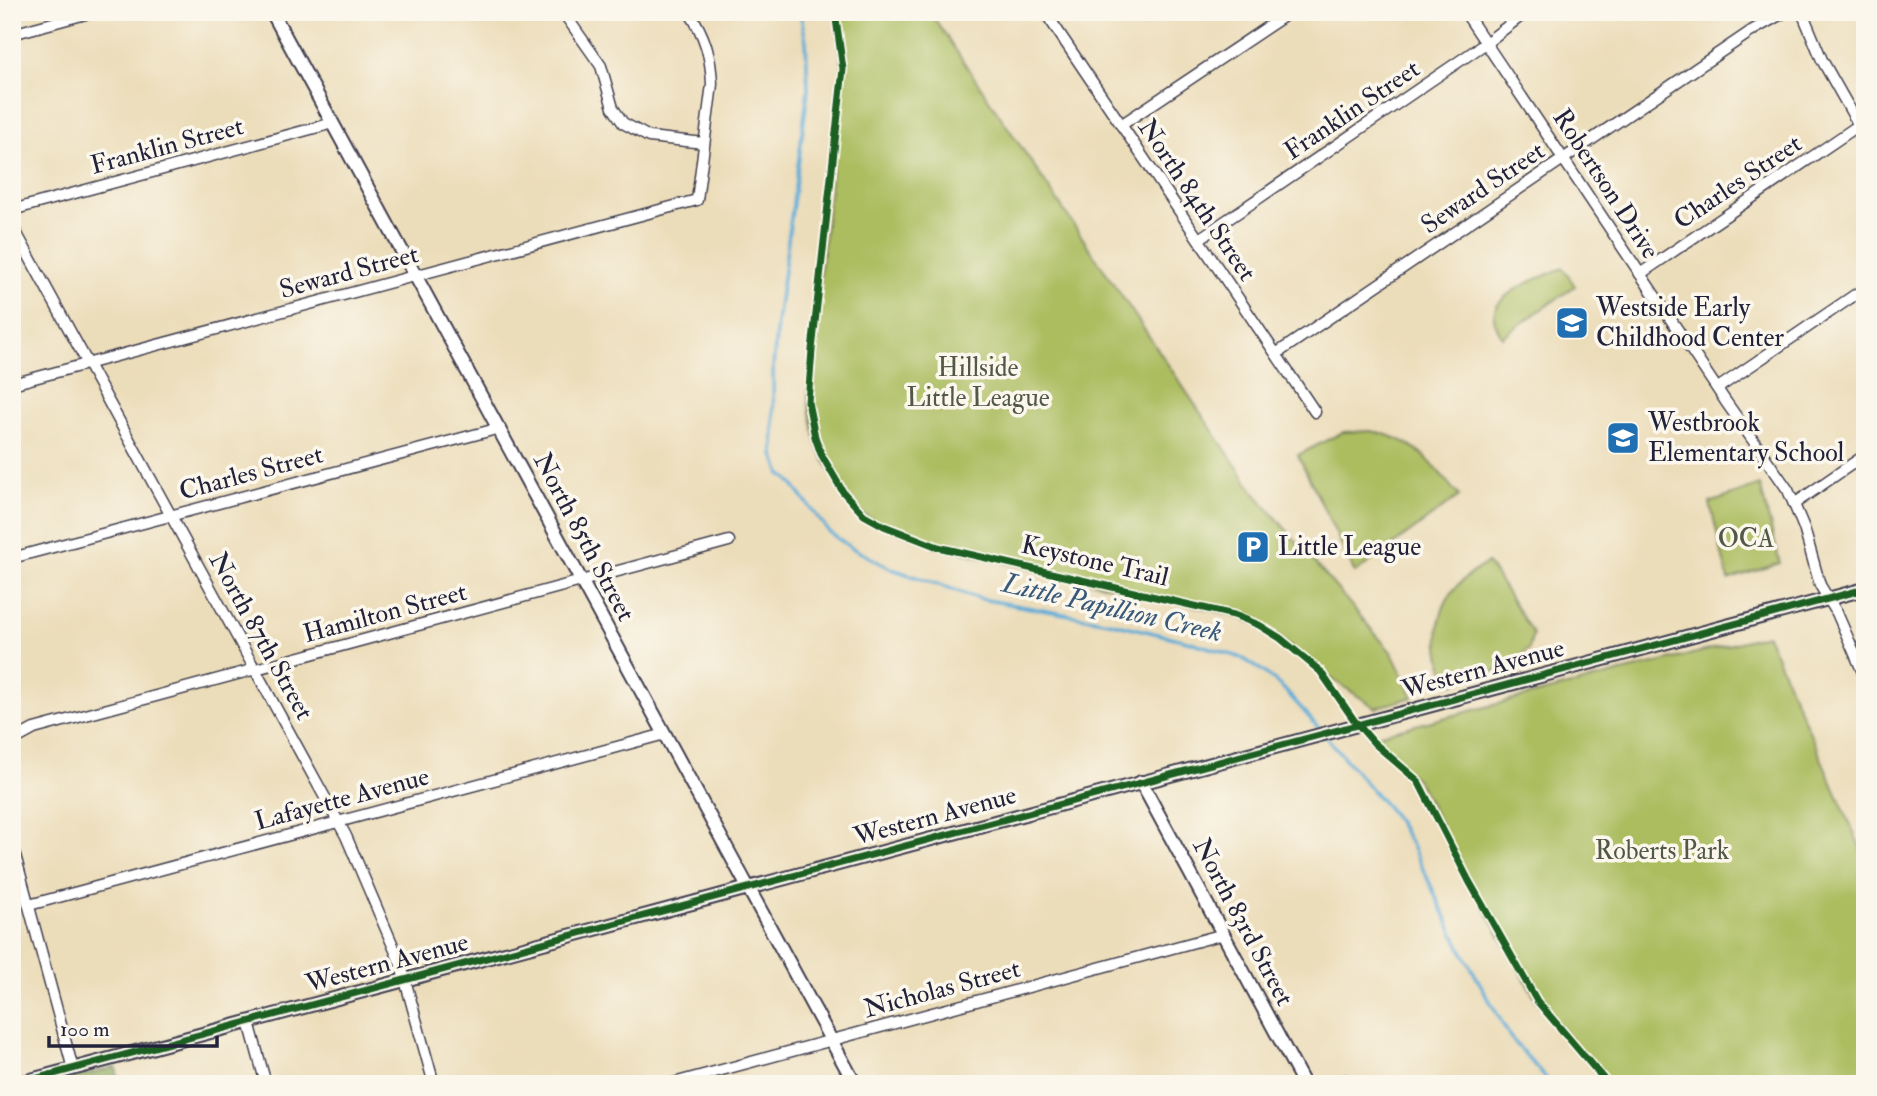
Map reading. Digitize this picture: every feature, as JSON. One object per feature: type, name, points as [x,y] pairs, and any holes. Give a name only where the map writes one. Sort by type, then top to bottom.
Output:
[{"type":"street","points":[[12,34],[93,12]]},
{"type":"street","name":"North 85th Street","points":[[272,12],[855,1084]]},
{"type":"street","points":[[562,12],[601,66],[614,108],[623,123],[649,137],[704,143],[712,84],[711,68],[701,31],[689,12]]},
{"type":"street","name":"North 84th Street","points":[[1045,12],[1315,411]]},
{"type":"street","points":[[1121,125],[1290,12]]},
{"type":"street","name":"Robertson Drive","points":[[1465,12],[1766,461],[1776,472],[1794,503],[1804,528],[1820,585],[1837,613],[1865,677]]},
{"type":"street","name":"Franklin Street","points":[[1199,239],[1486,43],[1526,12]]},
{"type":"street","name":"Seward Street","points":[[1276,354],[1753,30],[1785,12]]},
{"type":"street","points":[[1802,12],[1822,60],[1865,136]]},
{"type":"street","name":"Franklin Street","points":[[12,210],[333,123]]},
{"type":"street","name":"Charles Street","points":[[1640,274],[1859,125]]},
{"type":"street","name":"Seward Street","points":[[12,384],[697,200],[704,143]]},
{"type":"street","name":"North 87th Street","points":[[12,225],[338,822],[400,962],[434,1084]]},
{"type":"street","points":[[1718,388],[1865,289]]},
{"type":"street","name":"Charles Street","points":[[12,558],[500,428]]},
{"type":"street","points":[[1794,503],[1865,455]]},
{"type":"street","name":"Hamilton Street","points":[[12,741],[34,730],[729,541]]},
{"type":"street","name":"Western Avenue","points":[[16,1084],[1865,589]]},
{"type":"street","name":"Lafayette Avenue","points":[[29,905],[666,734]]},
{"type":"street","name":"North 83rd Street","points":[[1140,782],[1304,1084]]},
{"type":"street","points":[[12,844],[73,1069]]},
{"type":"street","name":"Nicholas Street","points":[[670,1084],[1224,934]]},
{"type":"street","points":[[249,1021],[266,1084]]},
{"type":"street","points":[[1325,1084],[1345,1080],[1348,1084]]},
{"type":"green space","name":"Hillside Little League","points":[[835,12],[930,12],[1254,492],[1392,653],[1413,697],[1376,708],[1320,671],[1280,638],[1259,625],[1234,615],[938,547],[884,526],[864,515],[843,492],[821,454],[808,402],[843,69]]},
{"type":"green space","points":[[1563,268],[1575,286],[1502,337],[1494,317],[1502,300],[1521,286]]},
{"type":"green space","points":[[1371,431],[1412,446],[1431,462],[1459,496],[1355,573],[1298,455],[1343,432]]},
{"type":"green space","name":"OCA","points":[[1760,485],[1780,563],[1728,580],[1710,503]]},
{"type":"green space","points":[[1488,563],[1533,634],[1529,649],[1505,668],[1450,684],[1439,647],[1441,614],[1457,586]]},
{"type":"green space","name":"Roberts Park","points":[[1767,635],[1865,858],[1865,1084],[1608,1084],[1537,1001],[1469,881],[1418,781],[1369,737]]},
{"type":"green space","points":[[116,1067],[119,1084],[63,1084],[62,1081]]},
{"type":"waterway","name":"Little Papillion Creek","points":[[800,12],[806,41],[808,90],[773,368],[774,455],[781,474],[789,480],[830,533],[892,569],[981,599],[1109,622],[1191,642],[1242,658],[1261,670],[1283,688],[1392,813],[1410,842],[1463,953],[1510,1037],[1551,1084]]},
{"type":"cycle path","name":"Keystone Trail","points":[[835,12],[843,69],[808,402],[821,454],[843,492],[864,515],[884,526],[938,547],[1234,615],[1259,625],[1280,638],[1320,671],[1354,720],[1374,743],[1418,781],[1469,881],[1537,1001],[1608,1084]]},
{"type":"cycle path","points":[[16,1084],[1865,589]]},
{"type":"place","name":"Westside Early Childhood Center","points":[[1572,323]]},
{"type":"place","name":"Westbrook Elementary School","points":[[1623,438]]},
{"type":"place","name":"Little League","points":[[1253,547]]}]
